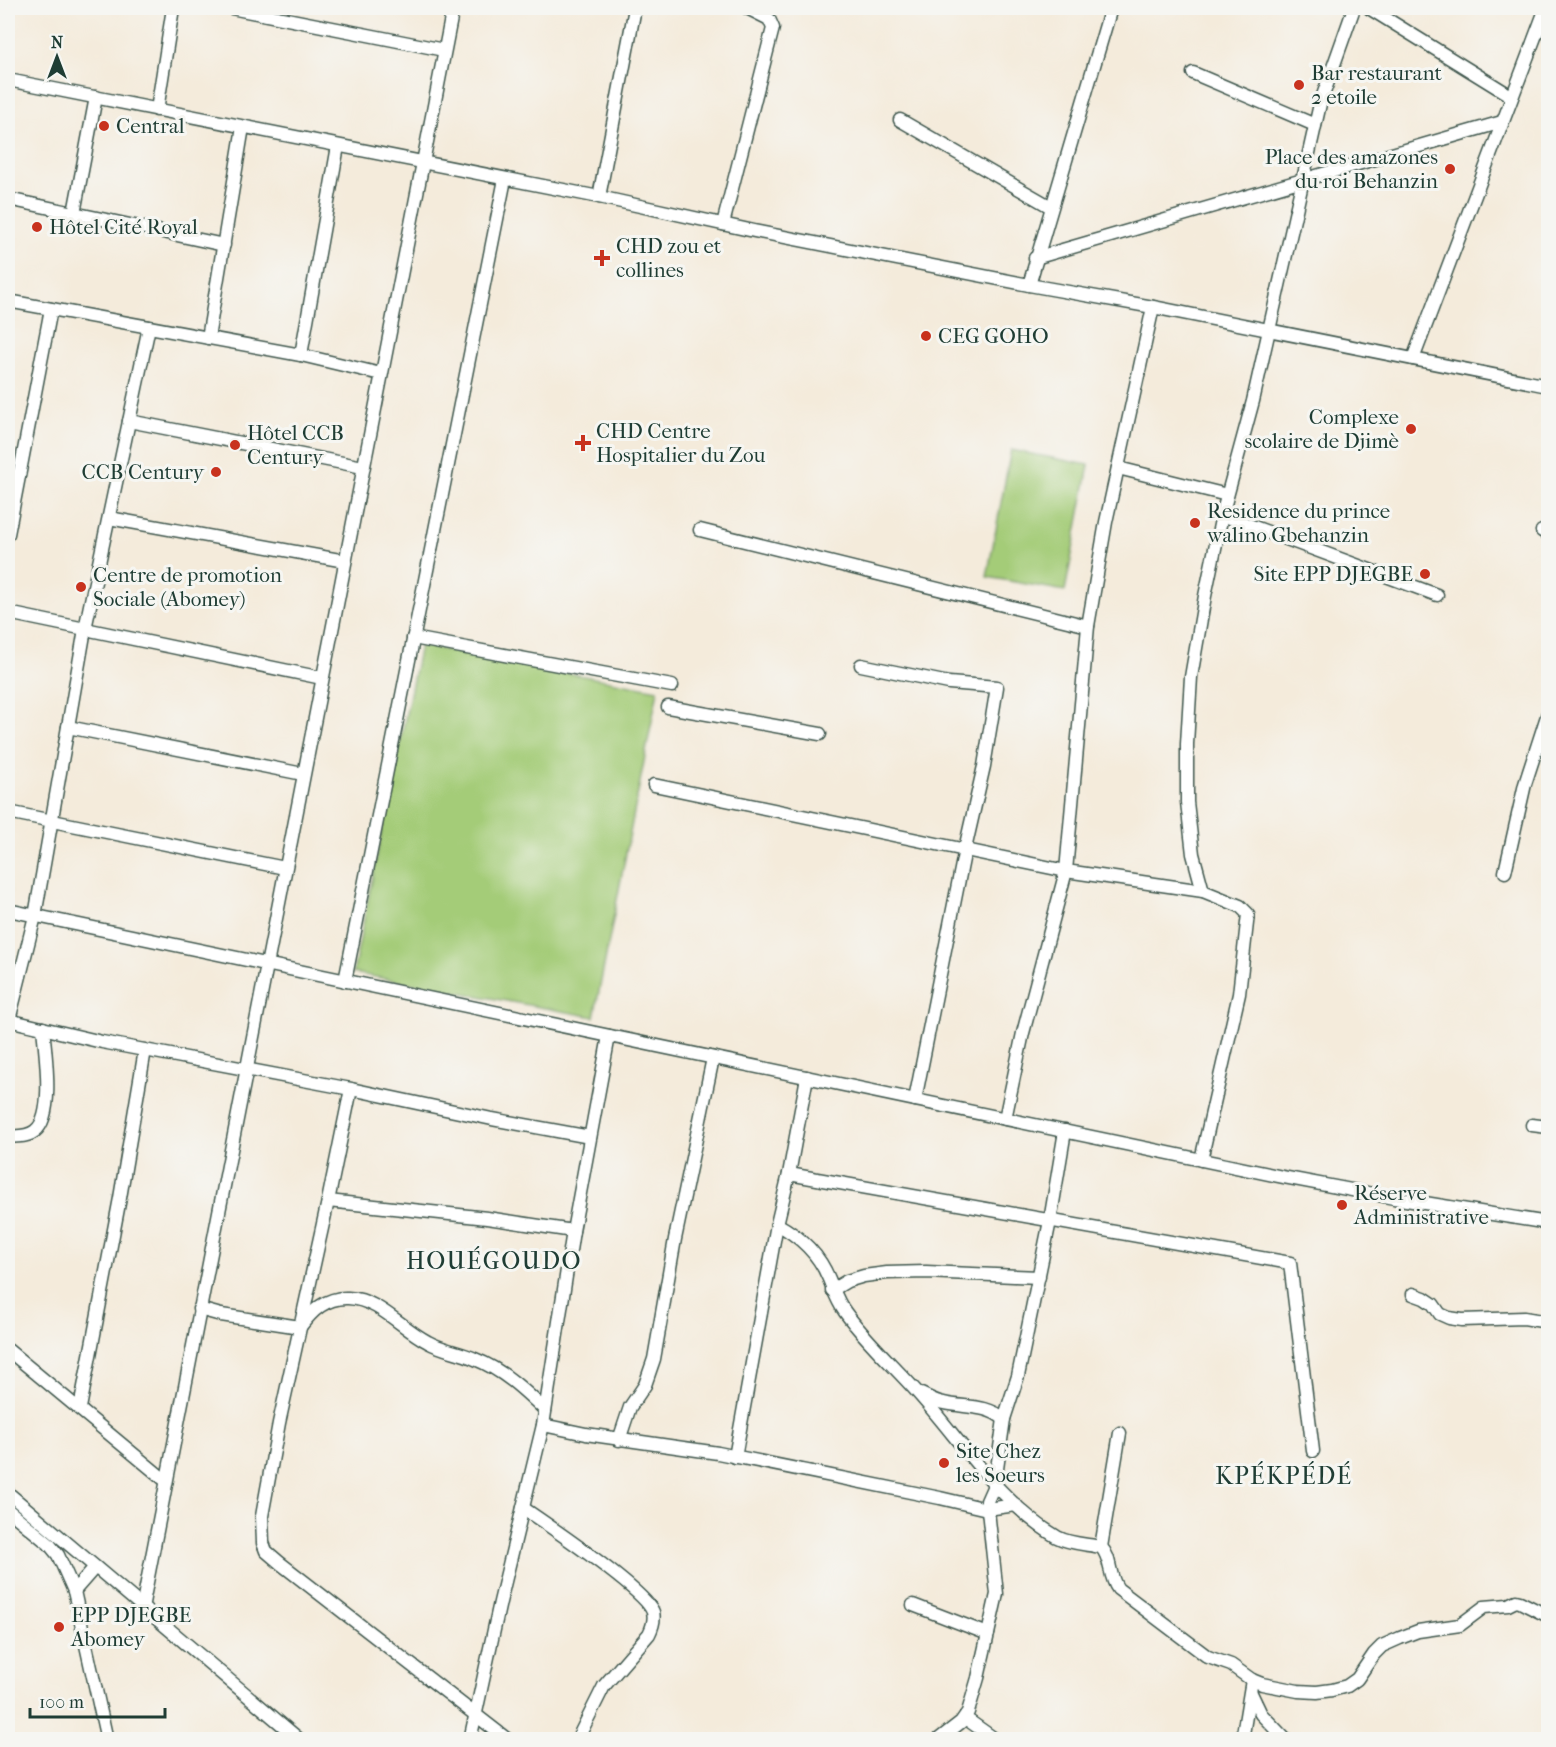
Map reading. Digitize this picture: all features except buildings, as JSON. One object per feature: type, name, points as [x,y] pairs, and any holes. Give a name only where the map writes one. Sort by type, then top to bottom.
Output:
[{"type":"street","points":[[157,110],[173,8]]},
{"type":"street","points":[[231,8],[444,50]]},
{"type":"street","points":[[142,1608],[453,8]]},
{"type":"street","points":[[599,197],[635,8]]},
{"type":"street","points":[[723,224],[772,28],[769,19],[747,8]]},
{"type":"street","points":[[1029,285],[1035,258],[1111,8]]},
{"type":"street","points":[[1203,891],[1193,854],[1187,802],[1187,744],[1191,677],[1222,515],[1254,401],[1316,125],[1332,66],[1354,8]]},
{"type":"street","points":[[1369,8],[1511,96]]},
{"type":"street","points":[[1413,359],[1546,8]]},
{"type":"street","points":[[1193,73],[1316,125]]},
{"type":"street","points":[[8,80],[1029,285],[1153,307],[1548,386]]},
{"type":"street","points":[[74,213],[96,97]]},
{"type":"street","points":[[900,120],[1051,207]]},
{"type":"street","points":[[1035,258],[1502,122]]},
{"type":"street","points":[[208,338],[243,127]]},
{"type":"street","points":[[301,355],[338,146]]},
{"type":"street","points":[[345,981],[505,179]]},
{"type":"street","points":[[8,199],[224,245]]},
{"type":"street","points":[[8,301],[301,355],[381,374]]},
{"type":"street","points":[[1005,1119],[1023,1033],[1066,871],[1088,626],[1106,522],[1153,307]]},
{"type":"street","points":[[8,534],[51,309]]},
{"type":"street","points":[[149,327],[85,629],[35,916],[8,1020],[145,1050],[590,1137]]},
{"type":"street","points":[[129,421],[363,467]]},
{"type":"street","points":[[1118,468],[1227,495]]},
{"type":"street","points":[[1222,515],[1437,595]]},
{"type":"street","points":[[109,518],[345,561]]},
{"type":"street","points":[[700,530],[1088,626]]},
{"type":"street","points":[[8,613],[322,678]]},
{"type":"street","points":[[413,638],[672,686]]},
{"type":"street","points":[[861,665],[950,683],[996,687],[984,766],[965,849],[915,1100]]},
{"type":"street","points":[[668,707],[820,734]]},
{"type":"street","points":[[1505,872],[1525,784],[1548,713]]},
{"type":"street","points":[[68,727],[303,774]]},
{"type":"street","points":[[654,785],[1066,871],[1203,891],[1240,906],[1249,918],[1239,994],[1201,1160]]},
{"type":"street","points":[[8,813],[285,868]]},
{"type":"street","points":[[8,910],[1201,1160],[1394,1198],[1548,1223]]},
{"type":"street","points":[[8,1137],[35,1132],[42,1124],[46,1106],[43,1028]]},
{"type":"street","points":[[470,1740],[543,1425],[573,1230],[609,1036]]},
{"type":"street","points":[[80,1408],[120,1198],[145,1050]]},
{"type":"street","points":[[619,1440],[630,1407],[645,1385],[654,1359],[675,1239],[713,1058]]},
{"type":"street","points":[[735,1456],[777,1224],[807,1077]]},
{"type":"street","points":[[351,1089],[279,1423],[264,1507],[262,1533],[266,1551],[508,1740]]},
{"type":"street","points":[[1532,1125],[1548,1127]]},
{"type":"street","points":[[938,1740],[965,1718],[978,1678],[997,1594],[987,1509],[988,1495],[994,1483],[1004,1419],[1018,1376],[1039,1277],[1065,1131]]},
{"type":"street","points":[[789,1174],[1290,1263],[1313,1451]]},
{"type":"street","points":[[328,1201],[487,1218],[573,1230]]},
{"type":"street","points":[[777,1224],[794,1233],[813,1252],[822,1266],[836,1300],[847,1315],[919,1394],[994,1483],[1016,1505],[1058,1537],[1067,1541],[1101,1547],[1107,1554],[1110,1574],[1118,1589],[1198,1652],[1240,1670],[1251,1686],[1261,1714],[1286,1740]]},
{"type":"street","points":[[832,1290],[847,1281],[887,1273],[926,1272],[1039,1277]]},
{"type":"street","points":[[1413,1294],[1424,1298],[1440,1314],[1449,1318],[1462,1320],[1524,1318],[1548,1322]]},
{"type":"street","points":[[300,1327],[320,1306],[331,1300],[359,1299],[428,1343],[490,1365],[520,1387],[545,1410]]},
{"type":"street","points":[[199,1309],[221,1315],[300,1327]]},
{"type":"street","points":[[8,1350],[166,1481]]},
{"type":"street","points":[[919,1394],[940,1403],[984,1408],[996,1412],[1004,1419]]},
{"type":"street","points":[[543,1425],[619,1440],[735,1456],[987,1509],[1016,1505]]},
{"type":"street","points":[[1101,1547],[1120,1433]]},
{"type":"street","points":[[8,1494],[300,1740]]},
{"type":"street","points":[[523,1508],[605,1566],[647,1603],[653,1612],[653,1624],[649,1634],[604,1686],[577,1740]]},
{"type":"street","points":[[8,1510],[49,1544],[58,1555],[74,1590],[107,1740]]},
{"type":"street","points":[[74,1590],[95,1568]]},
{"type":"street","points":[[1251,1686],[1317,1692],[1347,1686],[1357,1679],[1368,1661],[1383,1646],[1418,1631],[1460,1625],[1485,1607],[1508,1605],[1516,1601],[1548,1616]]},
{"type":"street","points":[[913,1605],[988,1634]]},
{"type":"street","points":[[1242,1740],[1251,1686]]},
{"type":"street","points":[[965,1718],[996,1740]]},
{"type":"green space","points":[[1011,450],[1089,465],[1065,591],[987,577]]},
{"type":"green space","points":[[420,645],[658,690],[594,1017],[353,973]]},
{"type":"place","name":"Bar restaurant 2 etoile","points":[[1299,85]]},
{"type":"place","name":"Central","points":[[104,126]]},
{"type":"place","name":"Place des amazones du roi Behanzin","points":[[1450,169]]},
{"type":"place","name":"Hôtel Cité Royal","points":[[37,227]]},
{"type":"place","name":"CHD zou et collines","points":[[602,258]]},
{"type":"place","name":"CEG GOHO","points":[[926,336]]},
{"type":"place","name":"Complexe scolaire de Djimè","points":[[1411,429]]},
{"type":"place","name":"CHD Centre Hospitalier du Zou","points":[[583,443]]},
{"type":"place","name":"Hôtel CCB Century","points":[[235,445]]},
{"type":"place","name":"CCB Century","points":[[216,472]]},
{"type":"place","name":"Residence du prince walino Gbehanzin","points":[[1195,523]]},
{"type":"place","name":"Site EPP DJEGBE","points":[[1425,574]]},
{"type":"place","name":"Centre de promotion Sociale (Abomey)","points":[[81,587]]},
{"type":"place","name":"Réserve Administrative","points":[[1342,1205]]},
{"type":"place","name":"Site Chez les Soeurs","points":[[944,1463]]},
{"type":"place","name":"EPP DJEGBE Abomey","points":[[59,1627]]},
{"type":"district","name":"HOUÉGOUDO","points":[[494,1261]]},
{"type":"district","name":"KPÉKPÉDÉ","points":[[1284,1476]]}]
